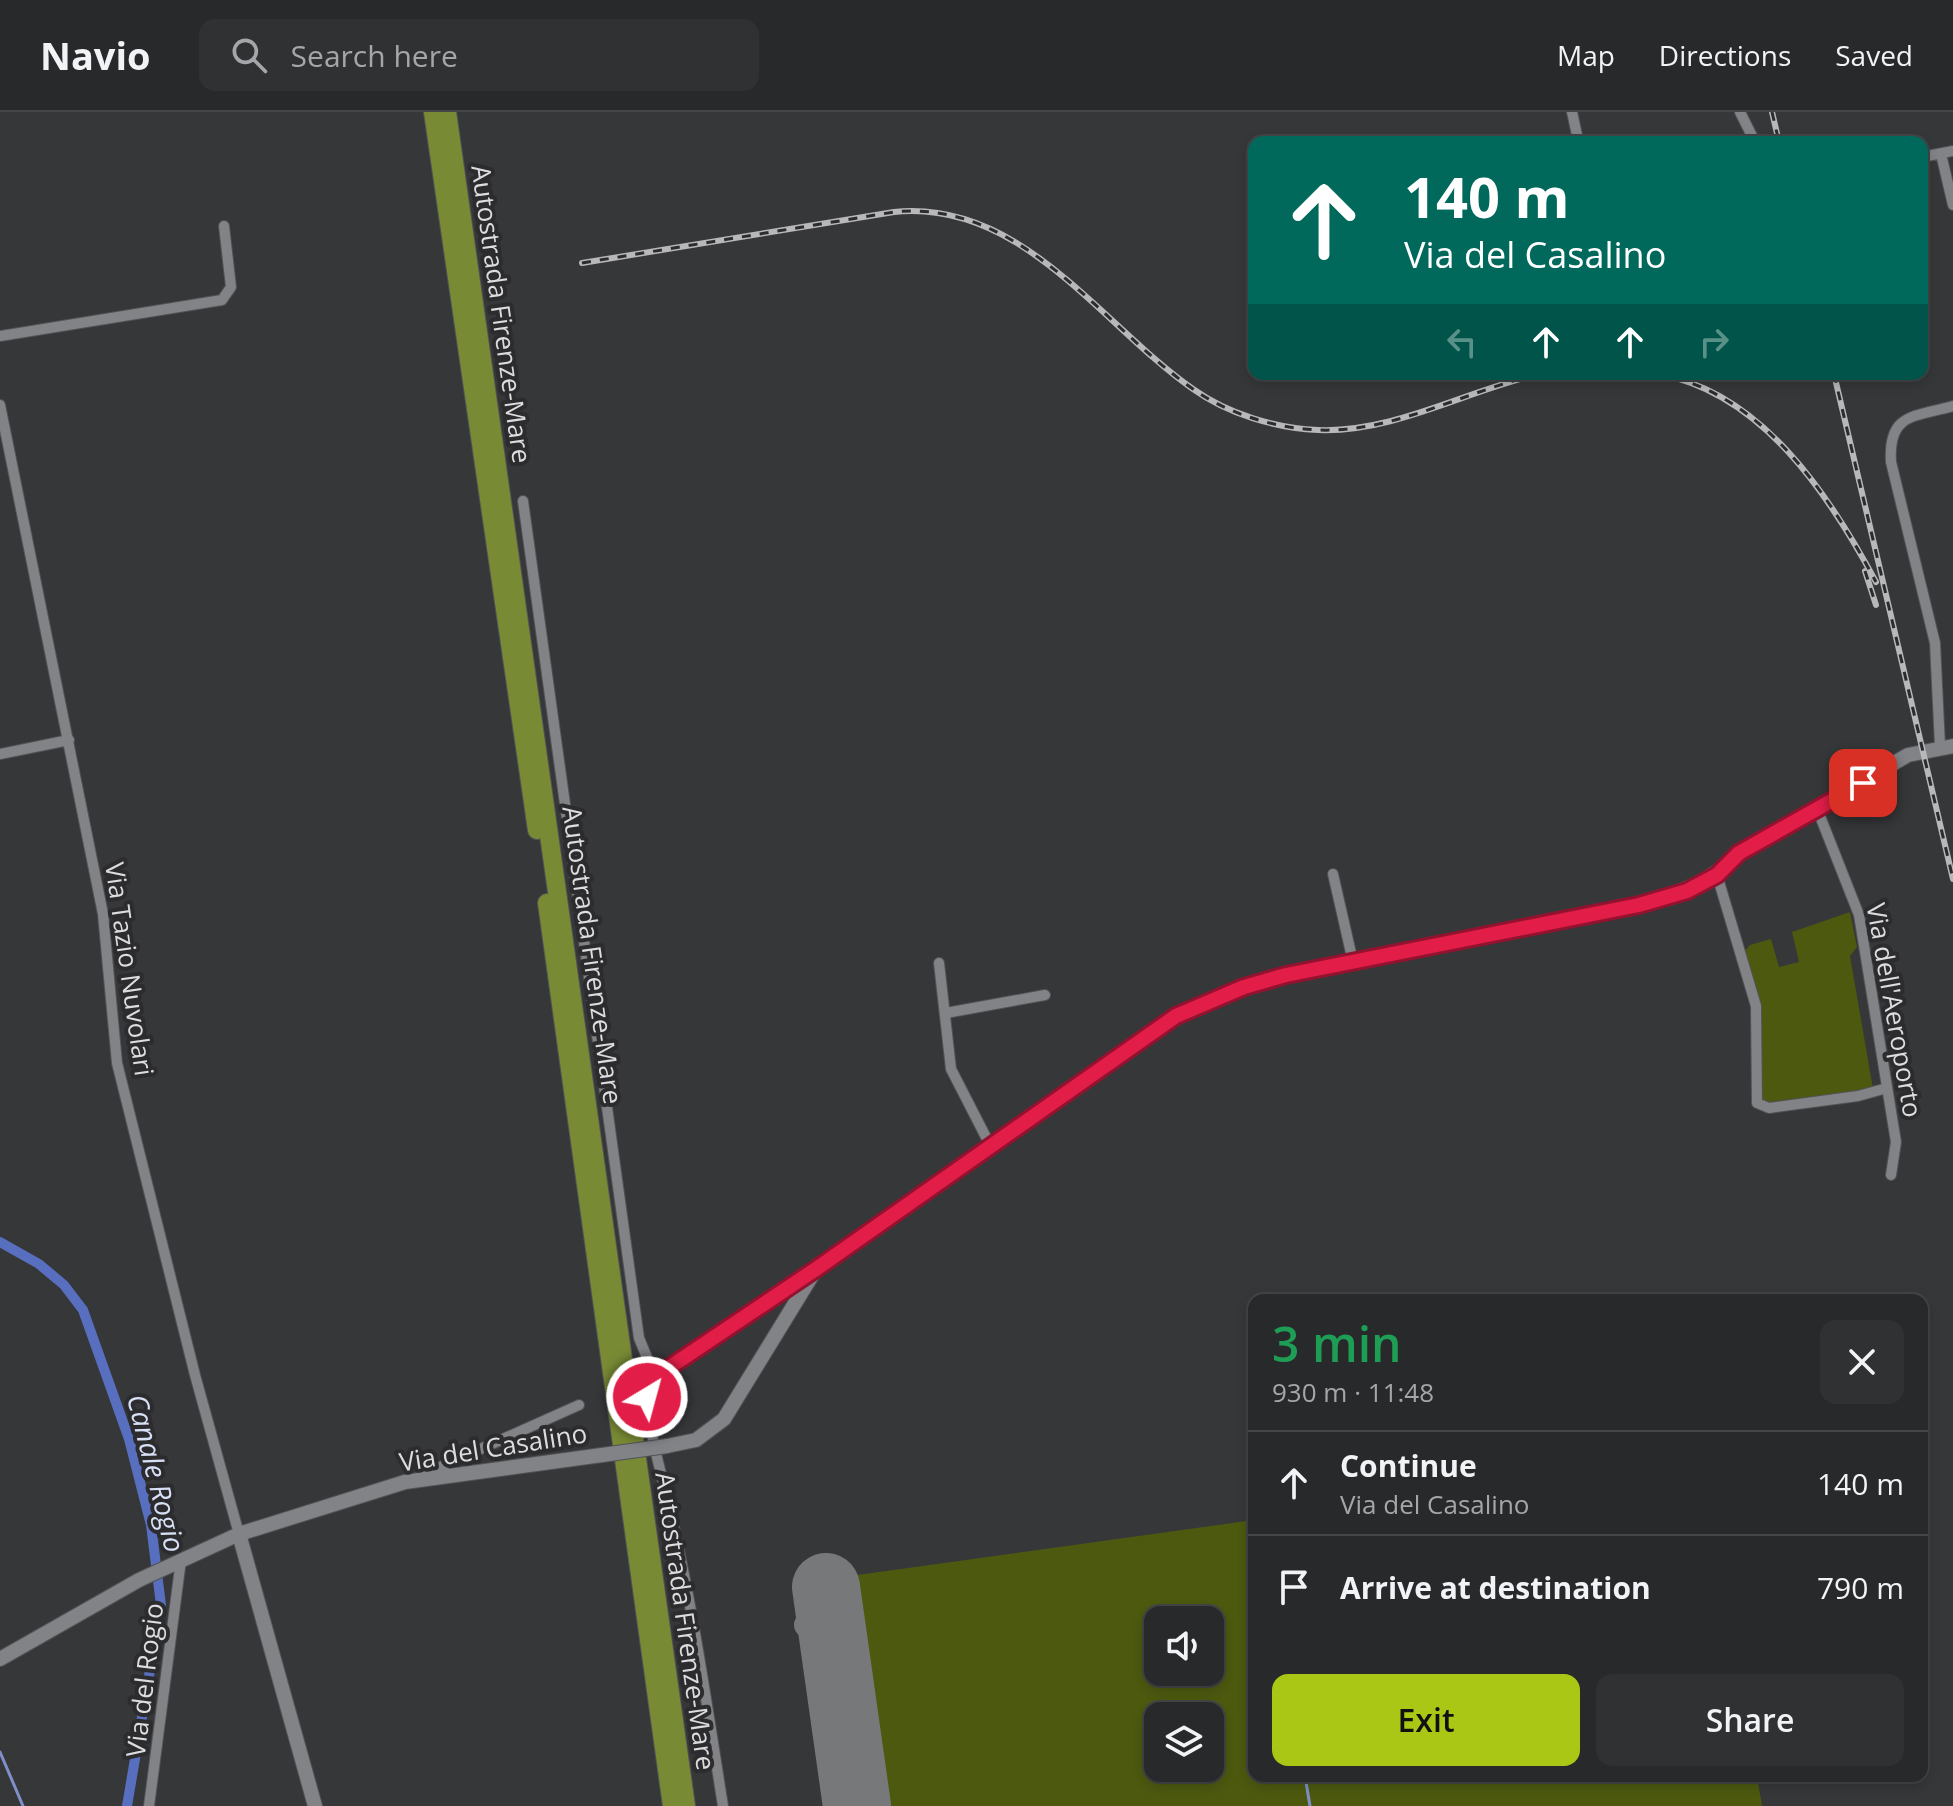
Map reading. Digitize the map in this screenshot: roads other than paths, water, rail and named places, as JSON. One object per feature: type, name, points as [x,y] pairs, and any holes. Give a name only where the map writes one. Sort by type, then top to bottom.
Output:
[{"type":"highway","name":"Autostrada Firenze-Mare","points":[[433,112],[672,1806]]},
{"type":"highway","name":"Autostrada Firenze-Mare","points":[[447,112],[686,1806]]},
{"type":"street","points":[[1572,112],[1577,135]]},
{"type":"street","points":[[1740,112],[1752,136]]},
{"type":"street","points":[[1928,156],[1953,151]]},
{"type":"street","points":[[1941,154],[1953,205]]},
{"type":"street","points":[[0,336],[222,300],[231,287],[224,226]]},
{"type":"street","name":"Via Tazio Nuvolari","points":[[0,405],[103,914],[117,1063],[195,1375],[239,1534]]},
{"type":"street","points":[[1947,746],[1935,643],[1891,462],[1890,445],[1894,427],[1901,421],[1953,406]]},
{"type":"street","points":[[523,501],[639,1338],[655,1377]]},
{"type":"street","points":[[0,754],[69,740]]},
{"type":"street","name":"Via del Casalino","points":[[0,1659],[152,1574],[239,1534],[405,1482],[696,1440],[724,1419],[816,1269],[1176,1016],[1244,987],[1639,905],[1687,891],[1717,875],[1739,853],[1818,811],[1908,755],[1947,746]]},
{"type":"street","name":"Via dell'Aeroporto","points":[[1818,811],[1859,915],[1896,1142],[1891,1175]]},
{"type":"street","points":[[1333,874],[1353,962]]},
{"type":"street","points":[[1717,875],[1756,1006],[1757,1103],[1769,1108],[1858,1096],[1887,1088]]},
{"type":"street","points":[[939,963],[953,1075],[990,1145]]},
{"type":"street","points":[[946,1013],[1045,995]]},
{"type":"street","points":[[723,1806],[691,1596],[651,1425],[647,1391],[655,1377],[816,1269]]},
{"type":"street","points":[[405,1482],[579,1405]]},
{"type":"street","points":[[239,1534],[315,1806]]},
{"type":"street","name":"Via del Rogio","points":[[149,1806],[174,1564]]},
{"type":"waterway","name":"Canale Rogio","points":[[0,1242],[39,1264],[64,1285],[83,1310],[129,1439],[151,1525],[161,1605],[127,1806]]},
{"type":"waterway","points":[[0,1752],[23,1806]]},
{"type":"waterway","points":[[1306,1782],[1310,1806]]},
{"type":"railway","points":[[1772,112],[1778,136]]},
{"type":"railway","points":[[582,263],[894,212],[940,213],[982,225],[1021,245],[1092,301],[1193,389],[1221,406],[1269,423],[1318,430],[1375,425],[1517,380]]},
{"type":"railway","points":[[1678,380],[1729,402],[1761,425],[1789,452],[1837,516],[1876,582]]},
{"type":"railway","points":[[1835,380],[1953,879]]},
{"type":"railway","points":[[1865,571],[1876,605]]}]
